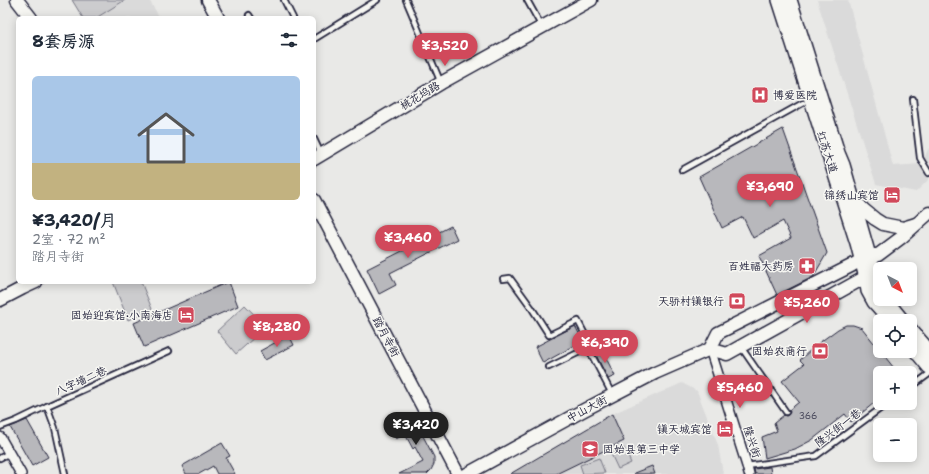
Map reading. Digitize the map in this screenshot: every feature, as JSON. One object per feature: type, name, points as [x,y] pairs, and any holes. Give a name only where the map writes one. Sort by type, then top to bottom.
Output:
[{"type":"main road","points":[[17,0],[29,16]]},
{"type":"main road","points":[[208,0],[217,16]]},
{"type":"main road","name":"桃花坞路","points":[[318,157],[441,83],[591,0]]},
{"type":"main road","name":"红苏大道","points":[[779,0],[869,257]]},
{"type":"main road","name":"红苏大道","points":[[790,0],[843,165],[869,257],[870,275],[868,291],[874,302],[885,314]]},
{"type":"main road","points":[[852,197],[864,210],[883,224],[903,228],[917,224]]},
{"type":"main road","name":"踏月寺街","points":[[316,204],[458,474]]},
{"type":"main road","points":[[870,275],[727,354],[710,349],[718,334],[869,257],[902,237],[929,213]]},
{"type":"main road","name":"红苏大道","points":[[870,275],[873,279]]},
{"type":"main road","points":[[0,300],[32,284]]},
{"type":"main road","points":[[890,306],[897,314]]},
{"type":"main road","points":[[917,337],[929,351]]},
{"type":"main road","name":"中山大街","points":[[467,474],[655,373],[710,349]]},
{"type":"main road","points":[[917,352],[929,367]]},
{"type":"street","name":"隆兴街","points":[[710,349],[748,470]]},
{"type":"street","points":[[0,437],[21,474]]},
{"type":"lane","points":[[284,0],[292,16]]},
{"type":"lane","points":[[316,38],[377,0]]},
{"type":"lane","points":[[406,0],[441,83]]},
{"type":"lane","points":[[527,0],[542,27]]},
{"type":"lane","points":[[913,99],[920,158],[929,173]]},
{"type":"lane","points":[[682,170],[803,103]]},
{"type":"lane","points":[[503,279],[510,278],[532,307],[549,335],[578,321],[591,346],[549,367]]},
{"type":"lane","points":[[741,347],[786,412]]},
{"type":"lane","points":[[588,348],[613,396]]},
{"type":"lane","name":"八字墙二巷","points":[[0,427],[169,351]]},
{"type":"lane","points":[[917,383],[929,374]]},
{"type":"lane","points":[[47,406],[65,474]]},
{"type":"lane","name":"隆兴街一巷","points":[[748,470],[816,456],[878,410]]},
{"type":"lane","points":[[0,458],[9,453]]},
{"type":"shaded area","points":[[72,0],[149,0],[159,16],[82,16]]},
{"type":"shaded area","points":[[72,0],[125,0],[99,16],[82,16]]},
{"type":"shaded area","points":[[817,0],[848,0],[893,166],[921,164],[929,148],[929,179],[916,192],[876,184]]},
{"type":"shaded area","points":[[114,284],[142,284],[152,309],[128,320]]},
{"type":"shaded area","points":[[245,305],[266,327],[236,354],[217,331]]},
{"type":"shaded area","points":[[682,383],[697,391],[718,445],[723,474],[518,474],[612,414]]},
{"type":"shaded area","points":[[624,448],[631,463],[618,469],[611,454]]},
{"type":"shaded area","points":[[599,458],[605,473],[583,474],[580,465]]},
{"type":"building","points":[[783,129],[827,253],[813,277],[777,295],[759,256],[791,238],[783,221],[753,238],[743,217],[722,228],[699,177]]},
{"type":"building","points":[[451,226],[457,239],[390,273],[396,285],[379,294],[367,269]]},
{"type":"building","name":"固始迎宾馆·小南海店","points":[[223,284],[230,284],[238,306],[144,347],[134,323]]},
{"type":"building","points":[[846,325],[853,325],[862,328],[873,342],[873,358],[886,358],[892,366],[873,366],[873,404],[851,422],[845,414],[812,440],[795,449],[765,458],[762,437],[777,431],[774,423],[784,415],[788,415],[790,412],[789,410],[799,402],[782,381],[804,364],[800,360],[816,345]]},
{"type":"building","points":[[575,326],[583,341],[543,363],[535,347]]},
{"type":"building","points":[[289,335],[294,345],[265,360],[260,351]]},
{"type":"building","points":[[602,350],[615,376],[608,379],[595,353]]},
{"type":"building","points":[[612,414],[624,441],[556,474],[510,474]]},
{"type":"building","points":[[413,417],[434,457],[434,464],[427,474],[399,474],[423,462],[415,447],[413,449],[405,434],[396,439],[391,429]]},
{"type":"building","points":[[27,420],[48,457],[32,466],[10,427]]},
{"type":"building","points":[[222,443],[230,456],[226,458],[235,474],[217,474],[213,466],[199,474],[186,474],[182,466]]},
{"type":"building","points":[[652,466],[655,474],[634,474],[634,473]]},
{"type":"building","points":[[770,467],[771,474],[755,474],[754,469]]},
{"type":"place","name":"博爱医院","points":[[760,95]]},
{"type":"place","name":"锦绣山宾馆","points":[[892,195]]},
{"type":"place","name":"百姓福大药房","points":[[807,266]]},
{"type":"place","name":"天骄村镇银行","points":[[737,301]]},
{"type":"place","name":"固始迎宾馆·小南海店","points":[[186,315]]},
{"type":"place","name":"固始农商行","points":[[820,351]]},
{"type":"place","name":"镇天城宾馆","points":[[725,429]]},
{"type":"place","name":"固始县第三中学","points":[[590,449]]}]
